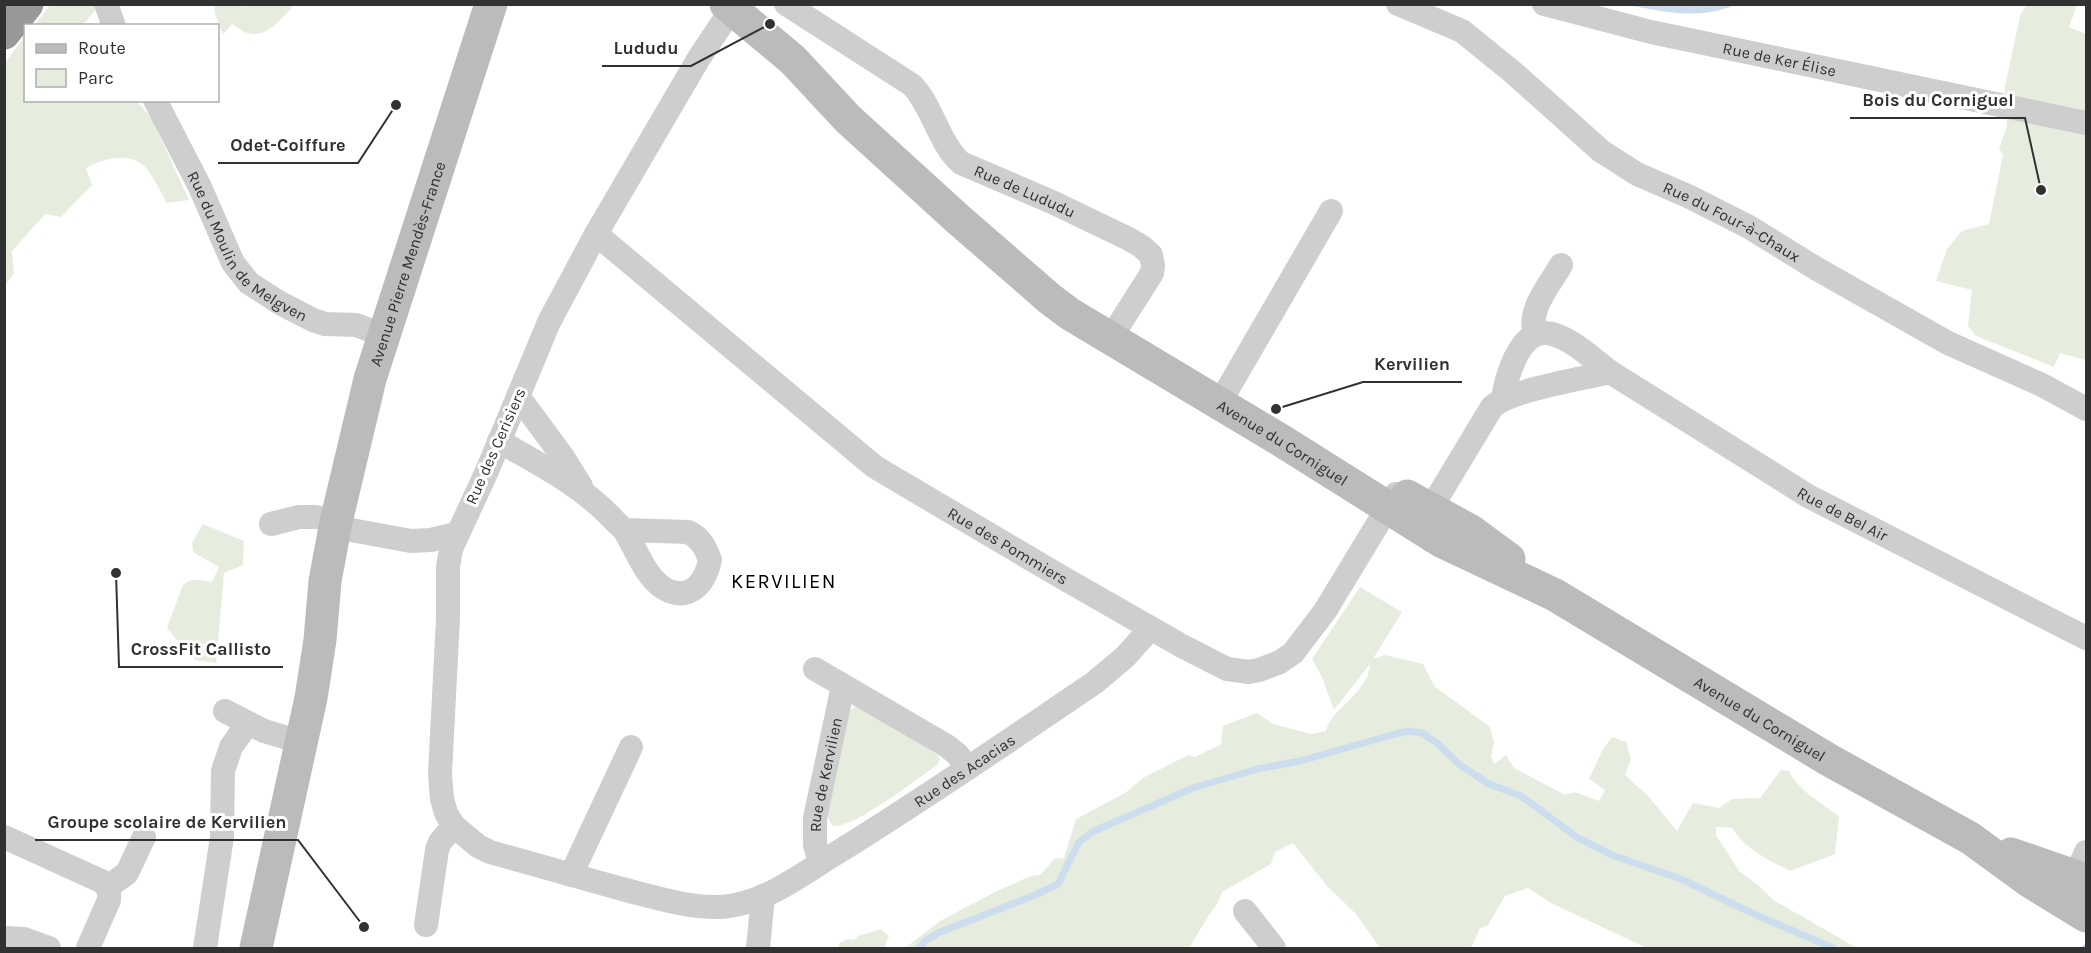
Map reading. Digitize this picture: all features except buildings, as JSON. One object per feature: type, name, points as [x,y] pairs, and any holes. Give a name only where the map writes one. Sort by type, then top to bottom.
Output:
[{"type":"highway","points":[[4,17],[13,4]]},
{"type":"highway","points":[[4,33],[27,4]]},
{"type":"street","points":[[106,4],[113,24]]},
{"type":"street","name":"Rue de Lududu","points":[[786,4],[912,85],[927,104],[952,152],[961,163],[1071,211],[1130,239],[1146,250],[1153,261],[1152,273],[1114,333]]},
{"type":"street","name":"Rue du Four-à-Chaux","points":[[1398,4],[1462,31],[1524,82],[1601,151],[1637,174],[1690,197],[1749,227],[1932,335],[2050,389],[2086,409]]},
{"type":"street","name":"Rue de Ker Élise","points":[[1544,4],[1661,34],[2086,123]]},
{"type":"street","name":"Avenue Pierre Mendès-France","points":[[240,948],[320,640],[325,581],[336,522],[370,379],[490,6]]},
{"type":"street","name":"Avenue du Corniguel","points":[[724,9],[780,75],[816,101],[848,119],[993,250],[1023,274],[1114,333],[1425,518],[1478,536],[1554,595],[1829,760],[1970,838],[2080,885]]},
{"type":"street","name":"Rue des Cerisiers","points":[[454,826],[443,805],[440,774],[448,618],[448,567],[451,549],[487,471],[549,322],[596,234],[699,58],[724,9]]},
{"type":"street","name":"Rue du Moulin de Melgven","points":[[156,102],[200,187],[233,263],[249,283],[279,303],[313,320],[325,324],[356,326],[383,335]]},
{"type":"street","points":[[1222,397],[1331,211]]},
{"type":"street","name":"Rue des Pommiers","points":[[596,234],[875,467],[1150,628],[1227,669],[1249,672],[1258,670],[1280,662],[1293,653],[1325,611],[1393,499]]},
{"type":"street","points":[[1503,399],[1514,361],[1525,344],[1536,335],[1533,328],[1538,304],[1561,265]]},
{"type":"street","name":"Rue de Bel Air","points":[[1536,335],[1545,332],[1565,339],[1610,372],[1808,495],[2086,638]]},
{"type":"street","points":[[1425,518],[1492,407],[1503,399],[1610,372]]},
{"type":"street","points":[[518,396],[563,457],[585,493]]},
{"type":"street","points":[[499,441],[544,466],[585,493],[624,530]]},
{"type":"street","points":[[271,524],[311,516],[336,522],[351,530],[411,541],[431,540],[456,534]]},
{"type":"street","points":[[411,541],[448,567]]},
{"type":"street","name":"Rue des Acacias","points":[[454,826],[478,846],[490,852],[571,875],[657,898],[701,906],[721,907],[741,904],[763,896],[865,835],[1094,683],[1125,657],[1150,628]]},
{"type":"street","points":[[815,669],[947,746],[968,768]]},
{"type":"street","name":"Rue de Kervilien","points":[[820,863],[815,845],[814,818],[843,686]]},
{"type":"street","points":[[225,711],[264,731],[293,740]]},
{"type":"street","points":[[205,948],[222,837],[223,771],[231,747],[248,723]]},
{"type":"street","name":"Avenue Pierre Mendès-France","points":[[256,948],[293,740]]},
{"type":"street","points":[[571,875],[631,747]]},
{"type":"street","points":[[426,925],[437,850],[440,842],[454,826]]},
{"type":"street","points":[[4,837],[101,881],[108,887],[110,900],[88,948]]},
{"type":"street","points":[[108,887],[127,873],[144,837]]},
{"type":"street","points":[[758,948],[763,896]]},
{"type":"street","points":[[1245,911],[1274,948]]},
{"type":"street","points":[[4,938],[24,939],[49,948]]},
{"type":"green space","points":[[242,4],[294,5],[267,31],[253,34],[232,24],[223,34],[214,5],[241,7]]},
{"type":"green space","points":[[50,5],[99,5],[84,24],[36,24]]},
{"type":"green space","points":[[2026,5],[2077,5],[2069,27],[2086,34],[2086,360],[2060,353],[2054,367],[1976,336],[1968,326],[1972,290],[1936,281],[1947,249],[1962,231],[1989,224],[2003,155],[1999,149],[2007,126],[2005,87],[2020,16]]},
{"type":"green space","points":[[24,37],[24,102],[138,102],[152,119],[189,200],[167,203],[147,169],[138,161],[115,158],[92,165],[86,168],[92,185],[61,217],[45,214],[12,251],[14,273],[5,285],[5,63]]},
{"type":"green space","points":[[203,524],[244,541],[243,565],[224,573],[216,663],[195,660],[167,627],[183,585],[193,580],[212,582],[219,567],[193,552],[192,543]]},
{"type":"green space","points":[[1360,587],[1402,612],[1373,659],[1385,655],[1423,664],[1434,686],[1490,727],[1494,743],[1491,756],[1494,764],[1506,755],[1514,768],[1565,795],[1575,792],[1599,801],[1605,790],[1589,779],[1602,751],[1612,737],[1626,742],[1631,759],[1625,775],[1649,797],[1677,831],[1693,803],[1719,808],[1732,799],[1760,798],[1781,770],[1789,771],[1804,790],[1839,816],[1835,854],[1790,871],[1751,849],[1732,828],[1716,827],[1716,835],[1739,871],[1773,900],[1857,948],[1647,948],[1551,903],[1528,888],[1505,896],[1488,925],[1480,928],[1471,948],[1380,948],[1356,914],[1327,886],[1293,843],[1275,852],[1271,864],[1222,892],[1189,948],[905,948],[940,921],[997,891],[1031,876],[1040,875],[1054,859],[1064,858],[1076,819],[1125,793],[1143,778],[1188,755],[1195,757],[1221,744],[1223,726],[1257,713],[1273,724],[1311,734],[1326,731],[1334,715],[1363,684],[1370,664],[1334,710],[1322,677],[1312,659]]},
{"type":"green space","points":[[861,706],[938,755],[940,760],[937,765],[869,812],[855,820],[833,826],[827,817],[849,711]]},
{"type":"green space","points":[[881,929],[889,936],[884,948],[837,948],[847,939],[854,940],[858,936]]},
{"type":"water","points":[[1734,4],[1721,10],[1695,13],[1668,12],[1629,5]]},
{"type":"waterway","points":[[919,948],[938,933],[1058,884],[1079,842],[1094,831],[1193,788],[1257,769],[1300,761],[1409,731],[1422,733],[1438,744],[1460,765],[1489,784],[1521,796],[1578,838],[1612,855],[1681,879],[1833,948]]},
{"type":"place","name":"Lududu","points":[[770,24]]},
{"type":"place","name":"Odet-Coiffure","points":[[396,105]]},
{"type":"place","name":"Bois du Corniguel","points":[[2041,190]]},
{"type":"place","name":"Kervilien","points":[[1276,409]]},
{"type":"place","name":"CrossFit Callisto","points":[[116,573]]},
{"type":"place","name":"Groupe scolaire de Kervilien","points":[[364,927]]},
{"type":"district","name":"KERVILIEN","points":[[784,581]]}]
